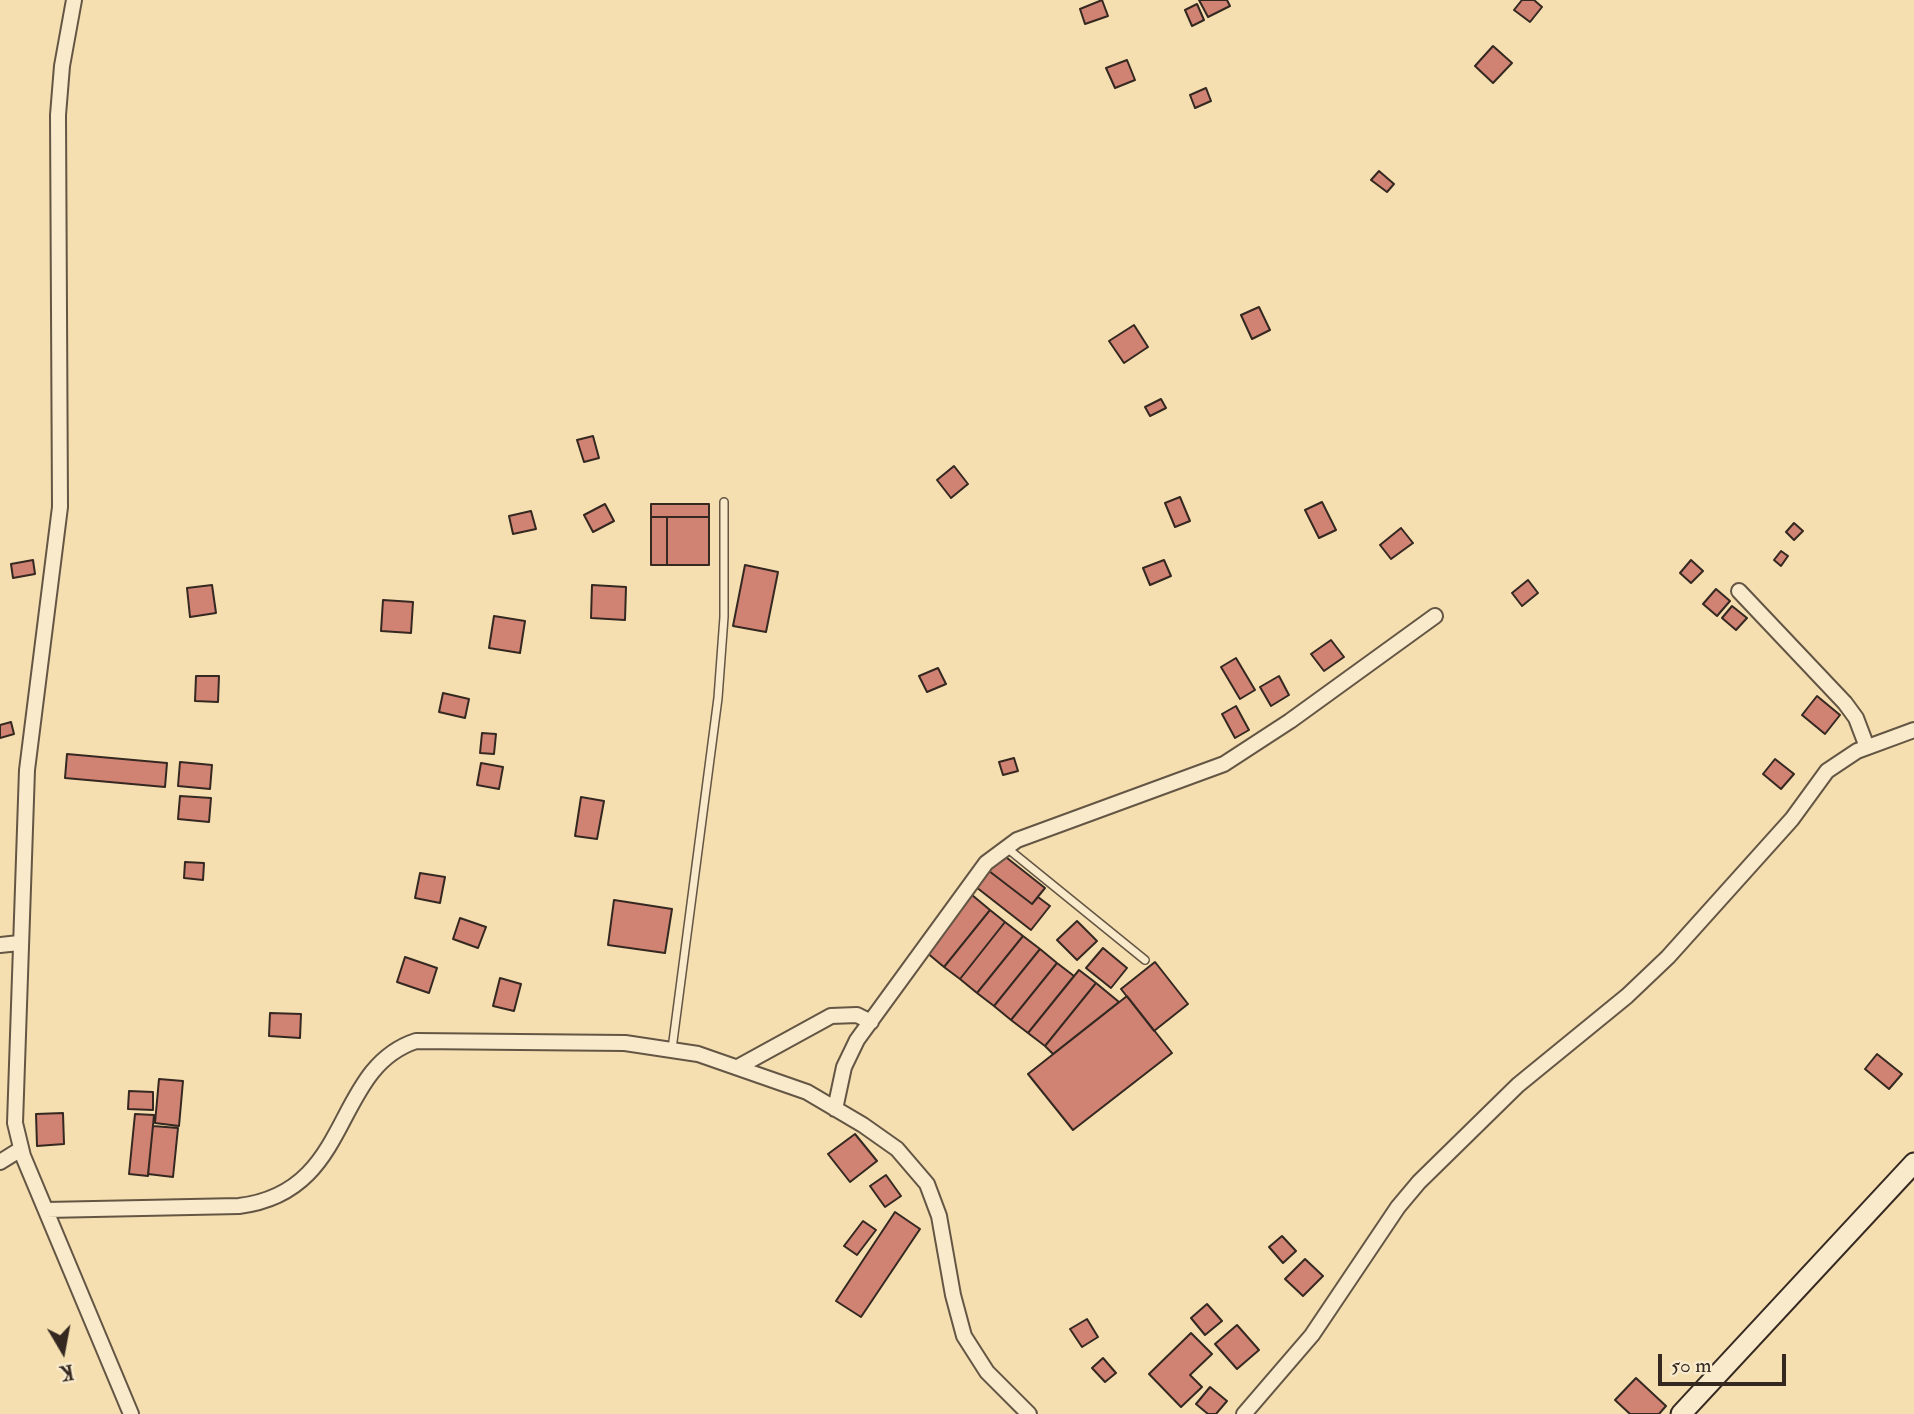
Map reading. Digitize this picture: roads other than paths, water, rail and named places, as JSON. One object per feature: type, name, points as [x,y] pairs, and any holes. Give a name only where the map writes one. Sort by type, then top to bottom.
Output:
[{"type":"street","points":[[74,0],[62,66],[58,115],[60,507],[27,770],[19,943],[15,1123],[21,1149],[131,1414]]},
{"type":"street","points":[[1739,592],[1845,703],[1856,718],[1867,747]]},
{"type":"street","points":[[835,1109],[844,1067],[871,1021],[986,863],[1005,846],[1224,764],[1290,721],[1435,616]]},
{"type":"street","points":[[1244,1414],[1311,1335],[1398,1207],[1419,1182],[1517,1086],[1647,977],[1792,819],[1827,771],[1867,747],[1914,730]]},
{"type":"street","points":[[0,945],[19,943]]},
{"type":"street","points":[[738,1067],[831,1016],[857,1015],[871,1021]]},
{"type":"street","points":[[46,1210],[239,1206],[261,1203],[284,1194],[302,1181],[323,1156],[373,1069],[397,1048],[416,1041],[625,1043],[672,1049],[738,1067],[807,1092],[897,1149],[927,1184],[939,1216],[953,1295],[964,1336],[987,1372],[1030,1414]]},
{"type":"street","points":[[0,1086],[15,1084]]},
{"type":"street","points":[[0,1162],[21,1149]]},
{"type":"street","points":[[1681,1414],[1914,1163]]},
{"type":"lane","points":[[672,1049],[718,698],[724,617],[724,502]]},
{"type":"lane","points":[[1005,846],[1145,960]]}]
